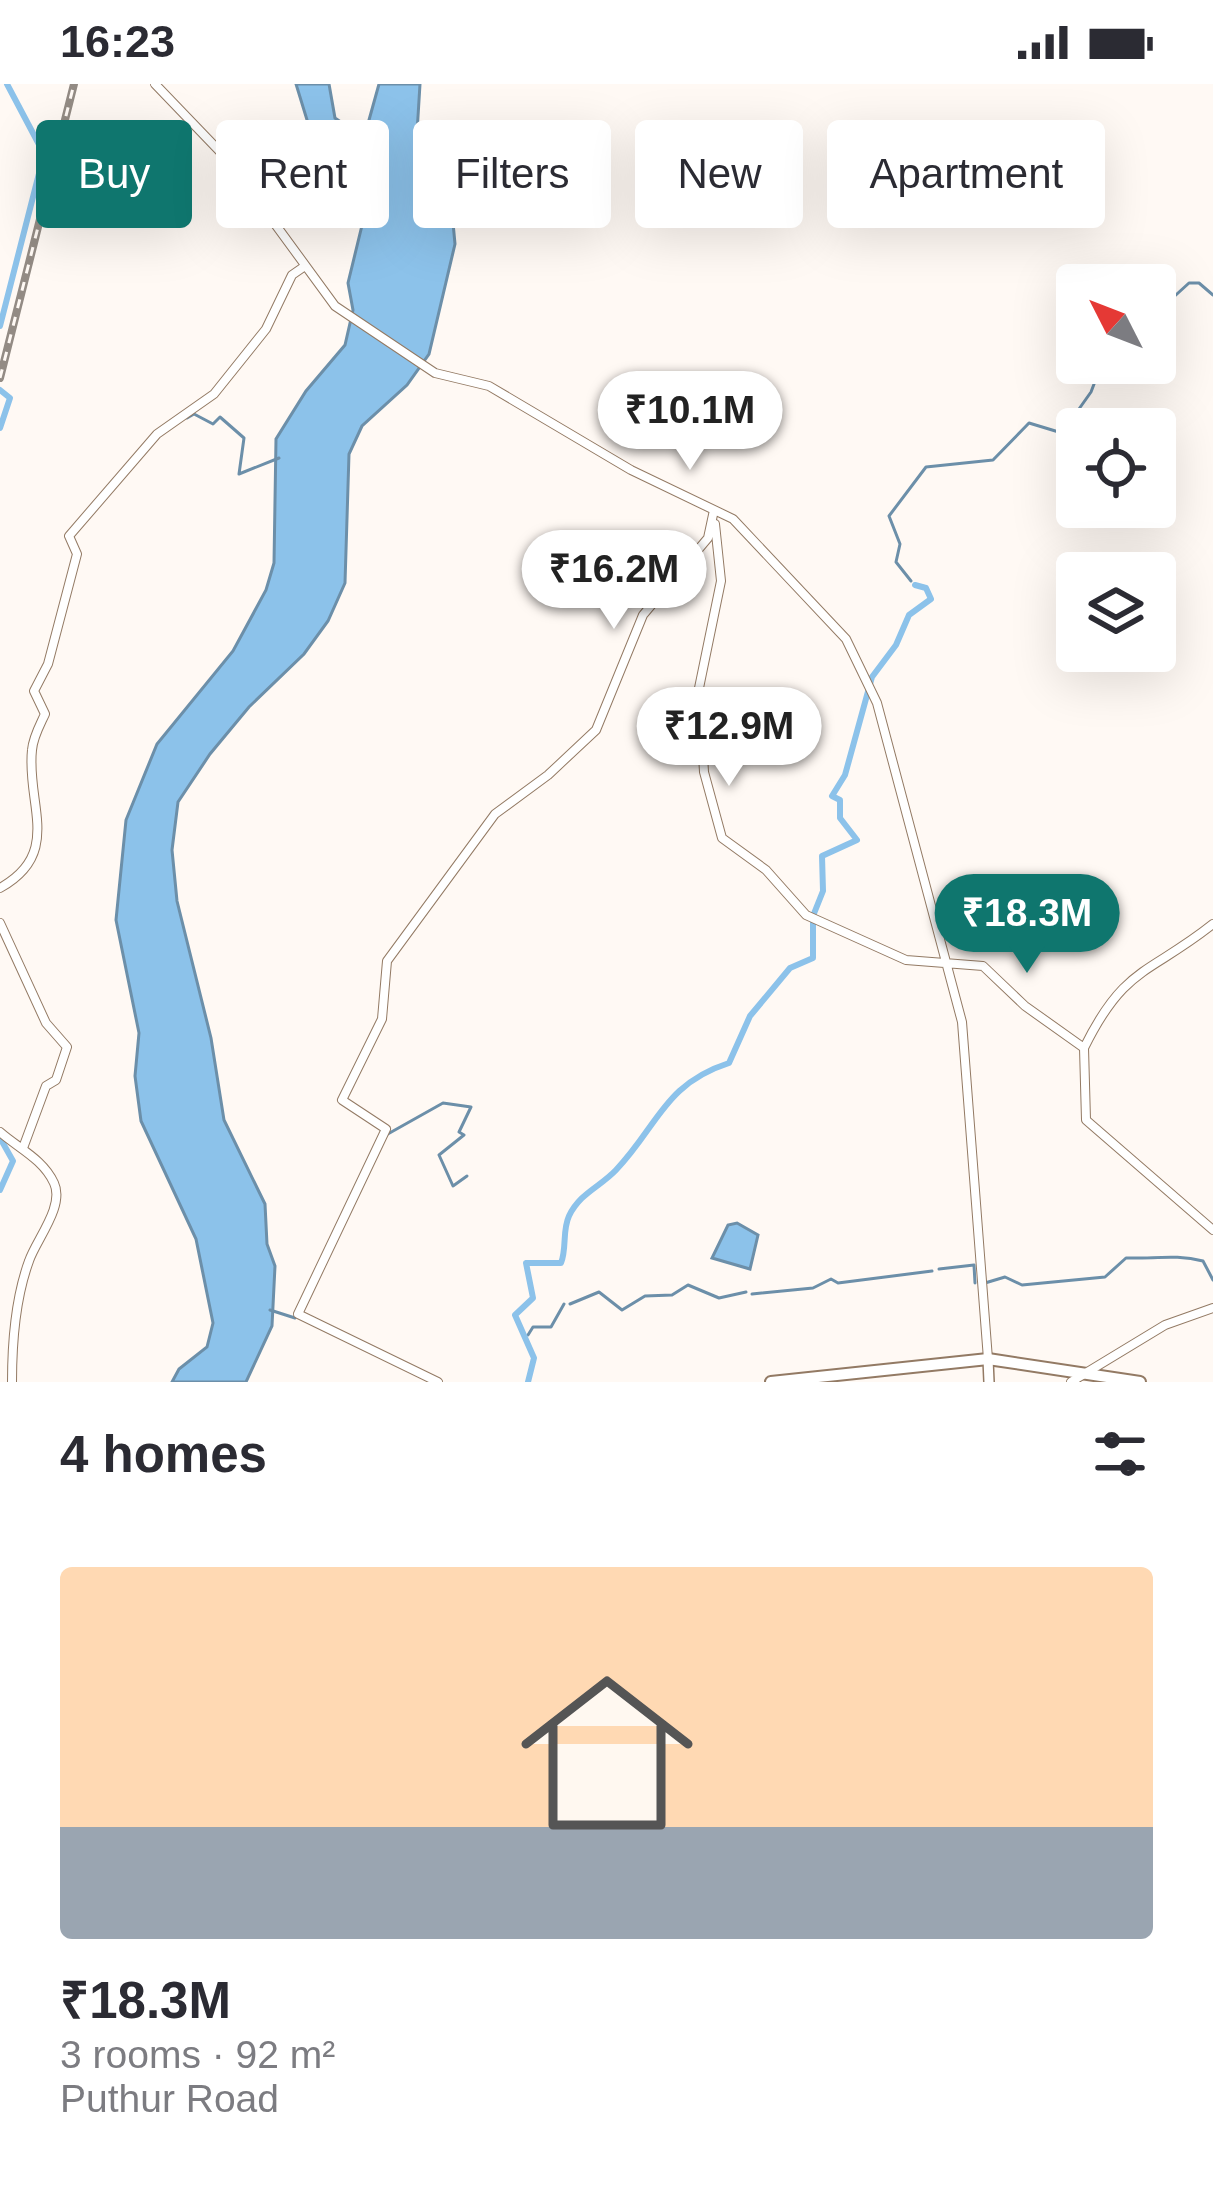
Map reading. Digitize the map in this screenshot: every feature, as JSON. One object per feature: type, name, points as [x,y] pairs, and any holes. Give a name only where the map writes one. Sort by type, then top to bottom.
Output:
[{"type":"highway","points":[[821,1382],[986,1362]]},
{"type":"highway","points":[[771,1382],[986,1362],[1114,1382]]},
{"type":"highway","points":[[1078,1378],[1140,1382]]},
{"type":"main road","points":[[986,1362],[987,1382]]},
{"type":"street","points":[[155,84],[229,161],[335,306],[429,369],[489,386],[632,470],[743,526],[834,624],[873,694],[962,1022],[986,1362]]},
{"type":"street","points":[[0,888],[24,872],[37,842],[32,745],[45,714],[34,692],[48,664],[76,554],[68,536],[157,434],[214,394],[266,329],[292,275],[305,266]]},
{"type":"street","points":[[438,1382],[298,1314],[386,1129],[342,1100],[382,1019],[387,961],[495,814],[548,775],[596,730],[643,615],[708,538],[714,509]]},
{"type":"street","points":[[714,509],[721,581],[699,692],[704,772],[722,838],[766,870],[819,923],[891,955],[946,966],[983,966],[1084,1048]]},
{"type":"street","points":[[0,923],[46,1023],[67,1047],[56,1080],[44,1090],[38,1117],[29,1122],[23,1148]]},
{"type":"street","points":[[1213,924],[1188,947],[1144,966],[1123,986],[1107,1002],[1084,1048],[1086,1120],[1213,1230]]},
{"type":"street","points":[[3,1135],[23,1148],[54,1181],[56,1194],[28,1262],[15,1324],[12,1382]]},
{"type":"street","points":[[1078,1378],[1165,1324],[1213,1308]]},
{"type":"water","points":[[296,84],[329,84],[338,120],[307,120]]},
{"type":"water","points":[[379,84],[420,84],[418,120],[413,120],[413,228],[454,228],[455,244],[429,354],[407,385],[362,426],[349,454],[345,583],[328,621],[304,654],[249,707],[210,754],[178,802],[172,850],[177,901],[211,1038],[224,1120],[265,1204],[267,1244],[275,1266],[272,1326],[246,1382],[172,1382],[179,1369],[207,1347],[213,1323],[196,1239],[141,1121],[135,1076],[139,1033],[116,920],[126,820],[157,744],[233,651],[266,590],[274,563],[276,439],[306,391],[345,345],[353,310],[348,283],[361,228],[389,228],[389,120],[369,120]]},
{"type":"water","points":[[737,1223],[758,1235],[750,1269],[712,1258],[728,1225]]},
{"type":"waterway","points":[[0,326],[44,154],[7,84]]},
{"type":"waterway","points":[[1176,295],[1189,283],[1199,283],[1213,295]]},
{"type":"waterway","points":[[911,581],[896,562],[900,544],[889,516],[926,467],[993,460],[1029,423],[1062,433],[1094,384]]},
{"type":"waterway","points":[[0,390],[10,398],[0,428]]},
{"type":"waterway","points":[[187,418],[194,414],[213,424],[220,417],[244,438],[239,474],[279,458]]},
{"type":"waterway","points":[[813,916],[823,891],[822,856],[857,840],[840,818],[840,800],[832,796],[845,775],[872,677],[896,645],[909,615],[931,599],[926,588],[915,585]]},
{"type":"waterway","points":[[528,1382],[534,1358],[515,1315],[533,1298],[526,1263],[561,1263],[574,1208],[616,1170],[676,1094],[729,1063],[750,1016],[790,968],[813,958],[813,923]]},
{"type":"waterway","points":[[386,1135],[443,1103],[471,1107],[459,1132],[464,1135],[439,1155],[453,1186],[467,1176]]},
{"type":"waterway","points":[[0,1138],[13,1161],[0,1190]]},
{"type":"waterway","points":[[985,1283],[1005,1277],[1022,1285],[1105,1277],[1126,1258],[1165,1257],[1203,1261],[1213,1280]]},
{"type":"waterway","points":[[939,1269],[974,1265],[975,1283]]},
{"type":"waterway","points":[[752,1294],[813,1288],[831,1279],[838,1283],[932,1271]]},
{"type":"waterway","points":[[570,1304],[599,1292],[622,1310],[645,1296],[672,1295],[688,1285],[719,1298],[746,1292]]},
{"type":"waterway","points":[[528,1335],[533,1327],[551,1327],[564,1304]]},
{"type":"waterway","points":[[270,1310],[295,1318]]},
{"type":"railway","points":[[0,378],[74,84]]}]
